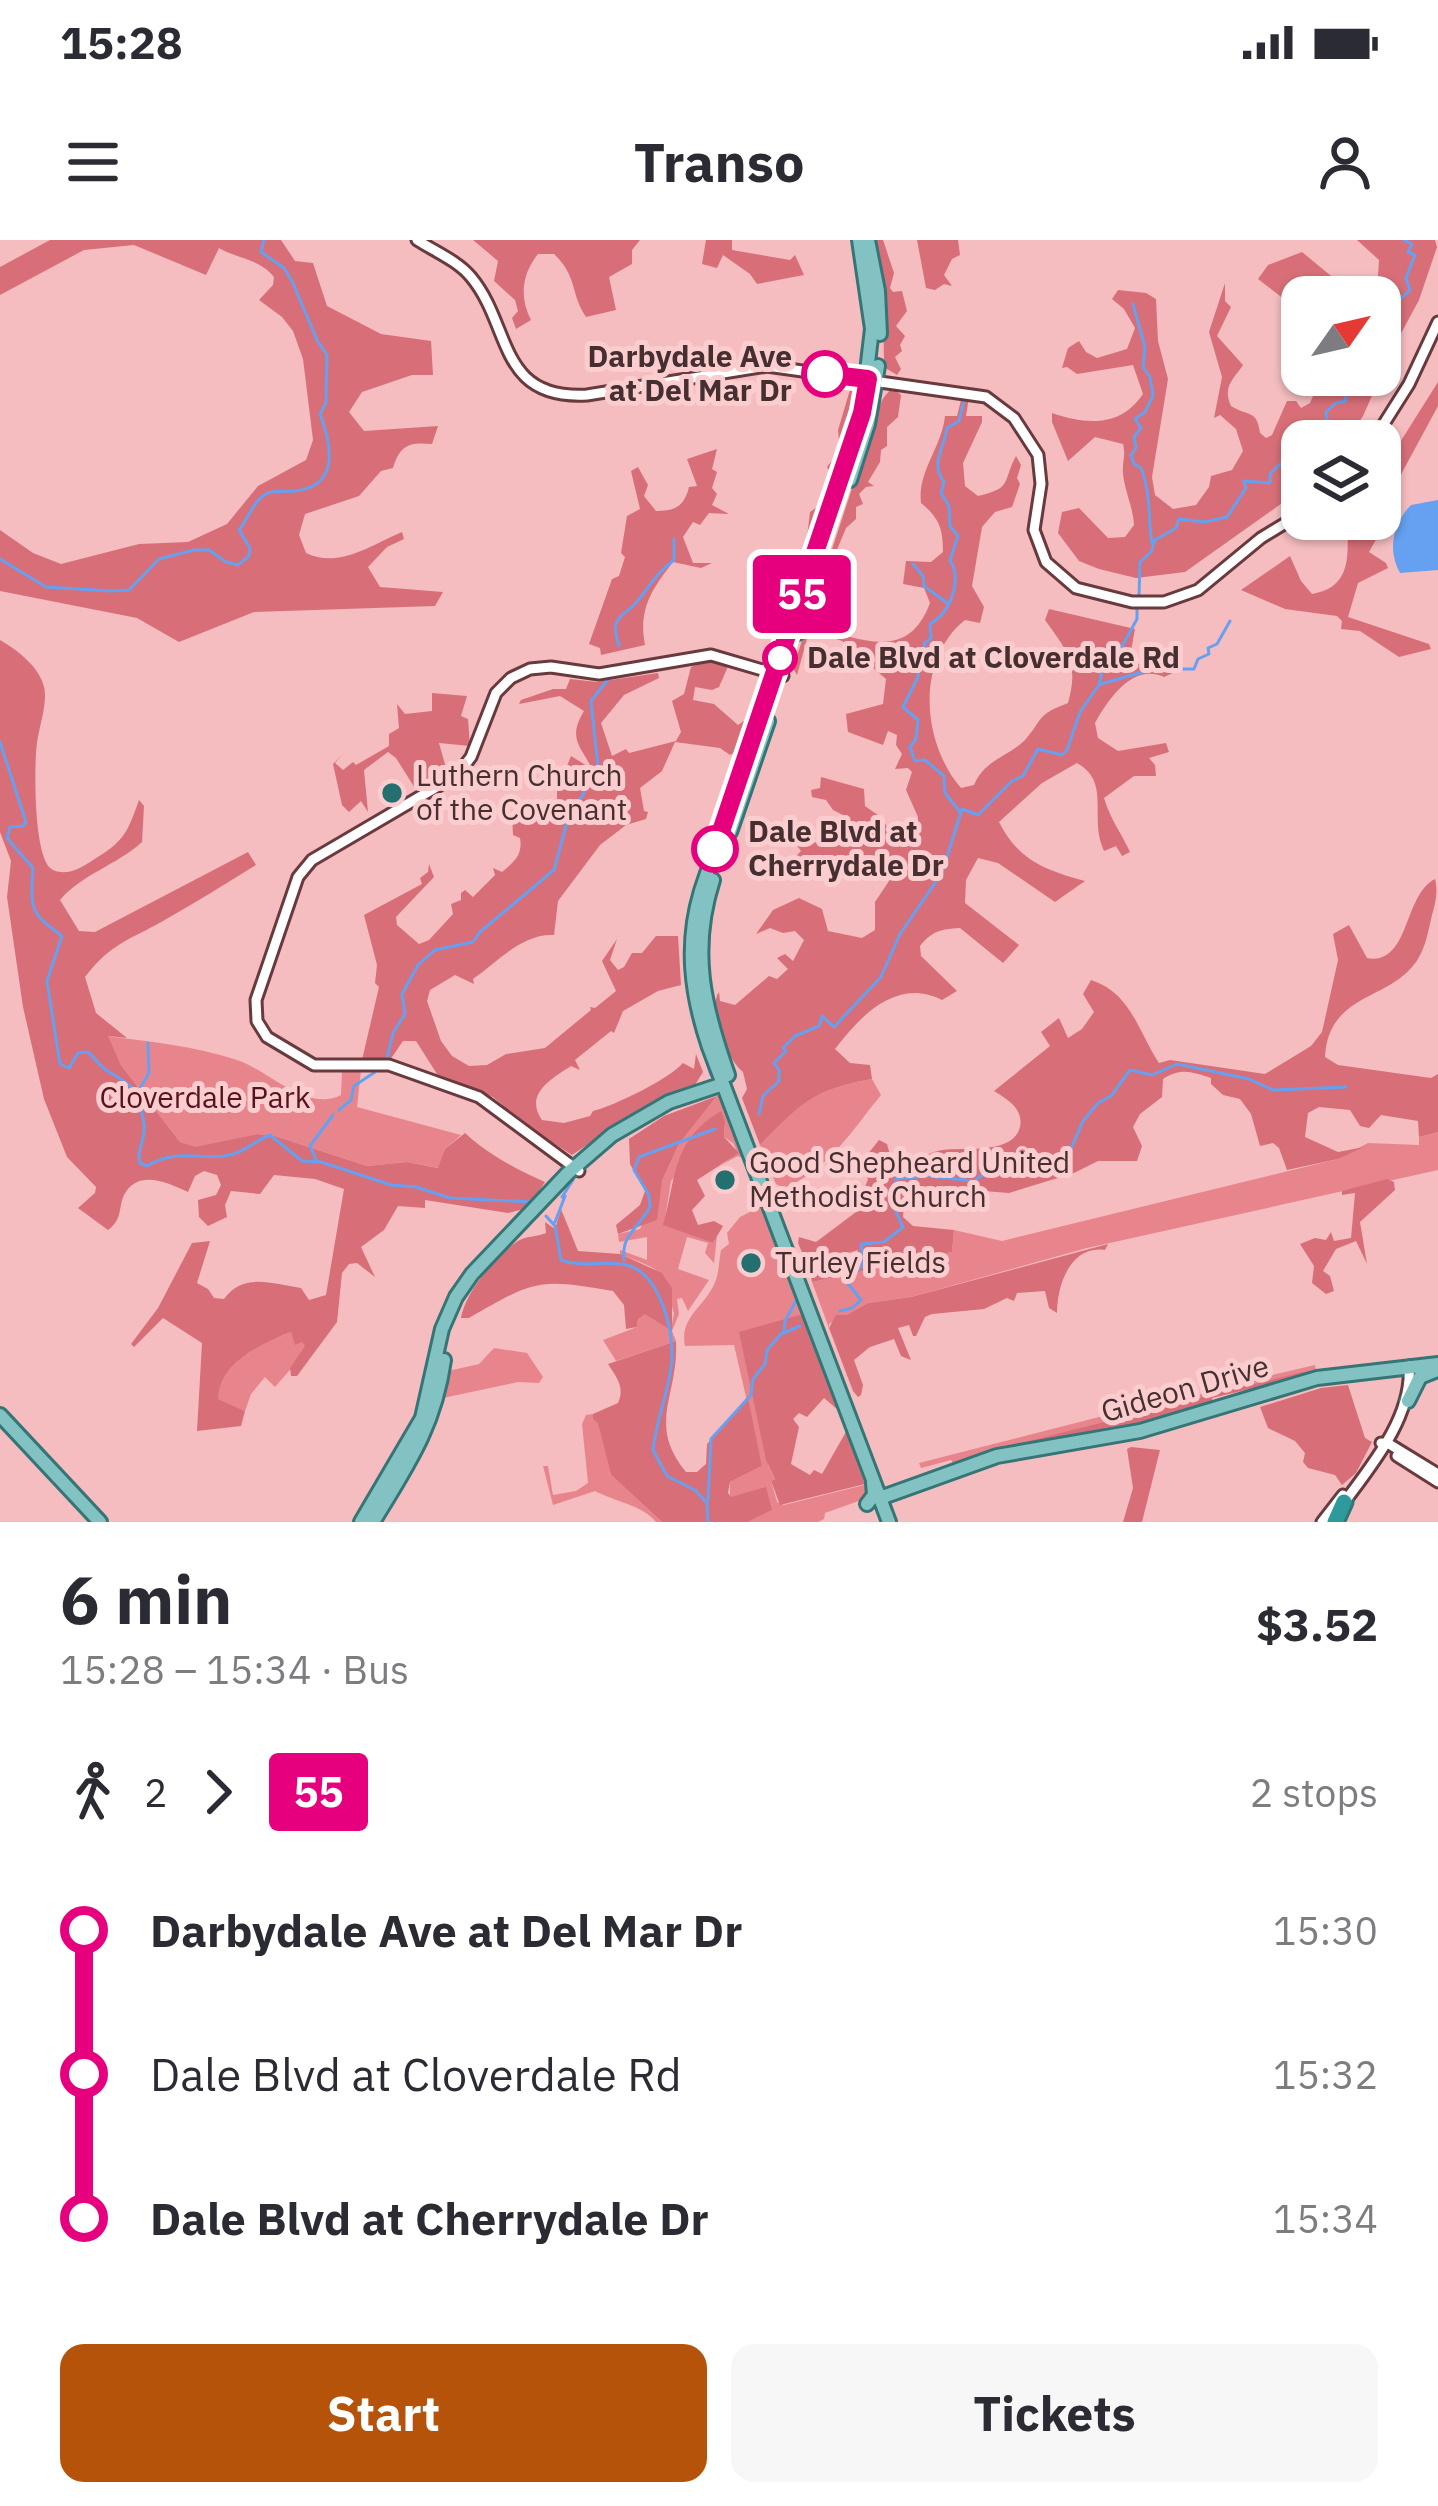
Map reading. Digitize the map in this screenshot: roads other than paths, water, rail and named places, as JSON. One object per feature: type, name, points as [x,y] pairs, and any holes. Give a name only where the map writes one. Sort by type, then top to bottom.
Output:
[{"type":"highway","points":[[1328,1522],[1345,1496]]},
{"type":"main road","points":[[361,1522],[422,1418],[442,1329],[456,1297],[482,1263],[576,1169],[637,1118],[711,1084],[714,1077],[692,976],[694,916],[863,441],[879,312],[864,240]]},
{"type":"main road","points":[[779,675],[700,934],[703,996],[726,1083],[881,1501],[893,1522]]},
{"type":"main road","points":[[709,1047],[872,1476],[874,1493],[881,1501]]},
{"type":"main road","points":[[699,1090],[726,1083]]},
{"type":"main road","points":[[373,1522],[431,1422],[449,1331],[484,1270],[576,1169],[637,1126],[726,1083]]},
{"type":"main road","points":[[1408,1401],[1420,1377],[1437,1369]]},
{"type":"main road","name":"Gideon Drive","points":[[881,1501],[999,1462],[1132,1439],[1334,1374],[1437,1369]]},
{"type":"main road","points":[[0,1415],[95,1522]]},
{"type":"main road","points":[[0,1426],[95,1522]]},
{"type":"street","points":[[417,240],[471,276],[513,363],[529,380],[551,391],[587,395],[758,366],[978,394],[1006,410],[1028,435],[1040,462],[1034,524],[1040,551],[1058,576],[1082,590],[1142,603],[1181,597],[1206,584],[1281,526]]},
{"type":"street","points":[[1386,420],[1438,322]]},
{"type":"street","points":[[576,1169],[478,1096],[394,1066],[314,1065],[267,1037],[257,1022],[256,1000],[298,877],[312,860],[457,775],[471,757],[496,694],[521,672],[544,667],[606,674],[711,655],[779,675]]},
{"type":"street","points":[[1345,1496],[1408,1401],[1409,1369]]},
{"type":"street","points":[[1345,1496],[1373,1459],[1403,1400],[1409,1369]]},
{"type":"street","points":[[1380,1442],[1438,1478]]},
{"type":"street","points":[[1380,1442],[1438,1478]]},
{"type":"street","points":[[1373,1459],[1393,1454]]},
{"type":"water","points":[[1438,500],[1438,570],[1400,573],[1396,564],[1394,540],[1401,540],[1401,519],[1411,505]]},
{"type":"waterway","points":[[0,559],[46,587],[111,591],[129,590],[159,559],[194,550],[209,550],[238,565],[249,556],[250,548],[239,530],[259,500],[268,493],[296,491],[320,481],[329,461],[320,414],[326,403],[327,355],[284,268],[261,252],[264,240]]},
{"type":"waterway","points":[[1401,299],[1410,290],[1406,278],[1415,255],[1408,252],[1412,244],[1404,240]]},
{"type":"waterway","points":[[1133,304],[1145,347],[1143,367],[1153,396],[1135,419],[1141,428],[1131,455],[1144,477],[1152,543]]},
{"type":"waterway","points":[[1327,420],[1326,412],[1346,401],[1346,396]]},
{"type":"waterway","points":[[960,812],[945,793],[944,776],[925,760],[915,761],[910,747],[918,720],[903,707],[918,677],[920,658],[927,652],[924,644],[931,638],[930,624],[943,612],[955,587],[950,560],[958,536],[950,526],[949,506],[941,493],[944,482],[938,462],[947,428],[959,421],[964,401]]},
{"type":"waterway","points":[[1139,596],[1140,562],[1155,540],[1176,528],[1179,519],[1205,522],[1227,517],[1246,488],[1244,481],[1270,483],[1270,474],[1281,463]]},
{"type":"waterway","points":[[619,646],[617,621],[674,560],[674,539]]},
{"type":"waterway","points":[[913,564],[924,586],[947,603]]},
{"type":"waterway","points":[[759,1114],[763,1096],[779,1081],[774,1063],[786,1051],[783,1048],[795,1036],[819,1026],[822,1016],[834,1027],[881,977],[900,934],[942,873],[962,809],[978,815],[1023,776],[1038,749],[1062,755],[1067,750],[1080,712],[1099,685],[1103,667],[1119,652],[1137,619],[1137,609]]},
{"type":"waterway","points":[[1101,684],[1153,669],[1194,669],[1230,621]]},
{"type":"waterway","points":[[387,1058],[393,1033],[405,1014],[402,994],[418,965],[435,950],[473,942],[554,870],[566,826],[598,766],[591,701],[610,677]]},
{"type":"waterway","points":[[0,742],[26,822],[10,827],[7,838],[33,868],[35,910],[62,936],[47,981],[60,1064],[69,1068],[78,1053],[88,1052],[131,1087],[139,1099],[144,1125],[140,1163],[147,1166],[177,1156],[231,1155],[270,1135],[302,1161],[321,1162],[391,1185],[450,1198],[533,1202]]},
{"type":"waterway","points":[[694,1023],[711,1075]]},
{"type":"waterway","points":[[138,1092],[149,1073],[148,1043]]},
{"type":"waterway","points":[[840,1311],[861,1300],[846,1281],[863,1265],[861,1244],[884,1242],[903,1227],[893,1205],[896,1179],[928,1176],[974,1181],[996,1155],[1040,1171],[1070,1151],[1083,1121],[1111,1096],[1130,1070],[1152,1075],[1177,1064],[1249,1079],[1273,1090],[1346,1087]]},
{"type":"waterway","points":[[339,1110],[351,1100],[354,1086],[375,1072]]},
{"type":"waterway","points":[[317,1162],[310,1146],[333,1115]]},
{"type":"waterway","points":[[624,1260],[628,1237],[650,1207],[649,1195],[634,1170],[639,1157],[715,1129]]},
{"type":"waterway","points":[[562,1197],[573,1180]]},
{"type":"waterway","points":[[555,1222],[565,1196]]},
{"type":"waterway","points":[[546,1216],[555,1226],[561,1260],[626,1265],[638,1270],[656,1290],[667,1318],[672,1359],[653,1450],[667,1476],[695,1490],[707,1503],[708,1522]]},
{"type":"waterway","points":[[784,1332],[797,1299]]},
{"type":"waterway","points":[[708,1500],[711,1439],[751,1395],[767,1350],[781,1334],[800,1326]]},
{"type":"place","name":"Darbydale Ave at Del Mar Dr","points":[[825,374]]},
{"type":"place","name":"Dale Blvd at Cloverdale Rd","points":[[780,658]]},
{"type":"place","name":"Luthern Church of the Covenant","points":[[392,793]]},
{"type":"place","name":"Dale Blvd at Cherrydale Dr","points":[[715,849]]},
{"type":"place","name":"Good Shepheard United Methodist Church","points":[[725,1180]]},
{"type":"place","name":"Turley Fields","points":[[751,1263]]},
{"type":"park label","name":"Cloverdale Park","points":[[205,1098]]}]
